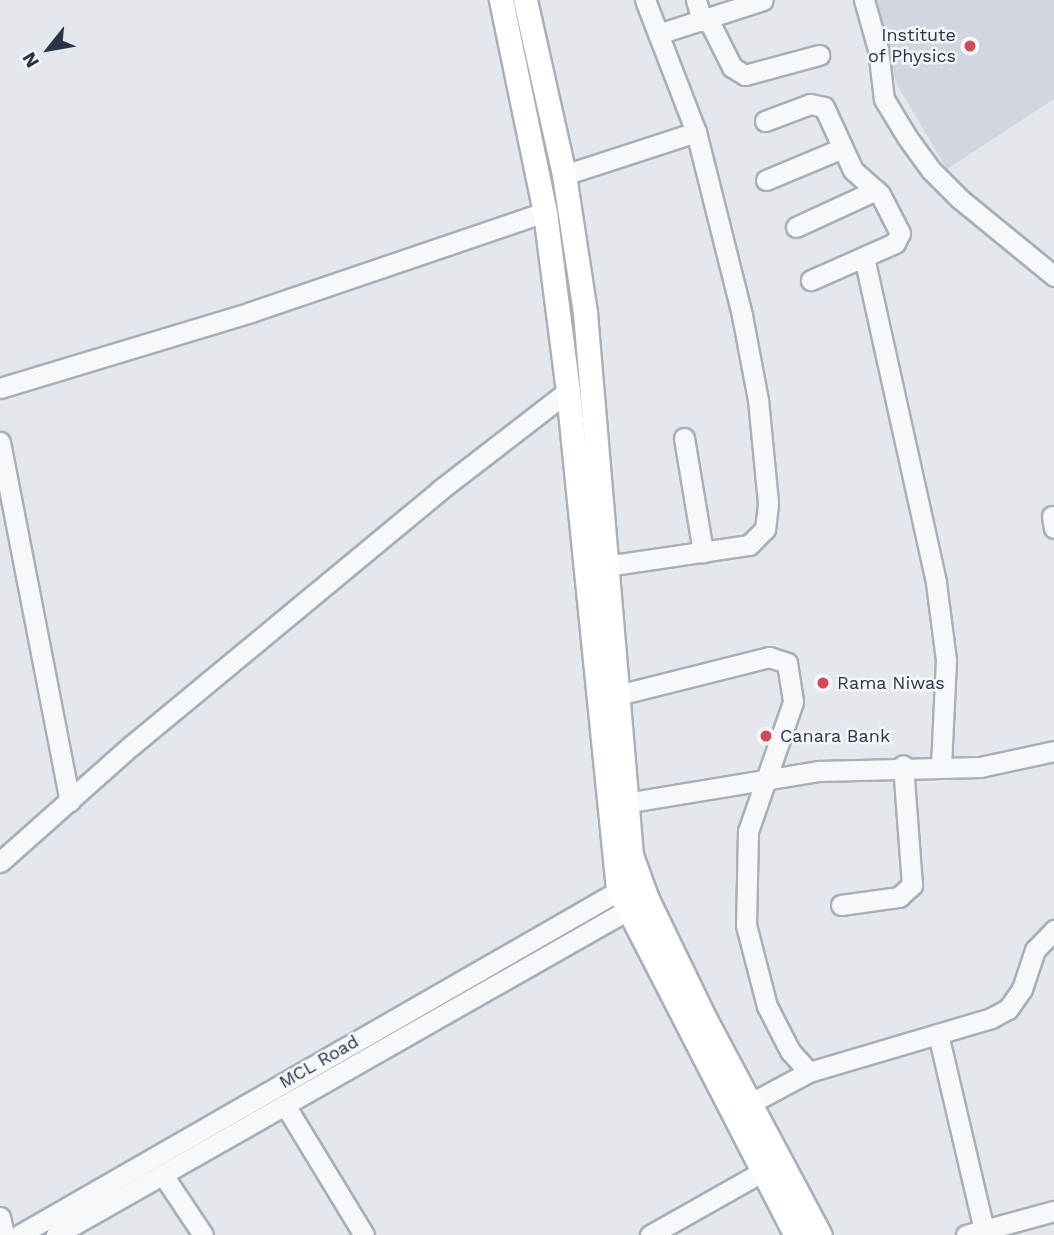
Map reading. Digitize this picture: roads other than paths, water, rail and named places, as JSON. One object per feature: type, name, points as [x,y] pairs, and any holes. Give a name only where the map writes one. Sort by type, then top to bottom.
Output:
[{"type":"main road","points":[[501,0],[545,212],[633,895],[762,1172],[796,1235]]},
{"type":"main road","points":[[525,0],[564,175],[585,319],[633,895],[751,1103],[820,1235]]},
{"type":"main road","points":[[559,322],[585,319]]},
{"type":"street","points":[[606,566],[749,545],[759,539],[768,503],[758,400],[742,315],[696,132],[645,0]]},
{"type":"street","points":[[696,0],[732,67],[745,75],[819,55]]},
{"type":"street","points":[[658,34],[763,0]]},
{"type":"street","points":[[864,0],[878,49],[884,99],[907,137],[930,169],[960,199],[1054,276]]},
{"type":"street","points":[[765,121],[818,103],[828,111],[853,170],[876,190],[900,233],[895,243],[811,280]]},
{"type":"street","points":[[564,175],[696,132]]},
{"type":"street","points":[[766,180],[843,148]]},
{"type":"street","points":[[796,227],[876,190]]},
{"type":"street","points":[[0,388],[251,312],[545,212]]},
{"type":"street","points":[[864,257],[936,583],[946,660],[941,766]]},
{"type":"street","points":[[0,862],[440,490],[568,391]]},
{"type":"street","points":[[684,438],[703,552]]},
{"type":"street","points":[[0,442],[70,801]]},
{"type":"street","points":[[618,695],[780,658],[790,669],[793,702],[748,831],[746,925],[767,1006],[790,1051],[809,1072]]},
{"type":"street","points":[[625,803],[818,771],[903,765],[979,767],[1054,751]]},
{"type":"street","points":[[841,905],[900,897],[912,885],[903,765]]},
{"type":"street","name":"MCL Road","points":[[56,1235],[285,1105],[633,895]]},
{"type":"street","name":"MCL Road","points":[[19,1235],[633,895]]},
{"type":"street","points":[[751,1103],[809,1072],[938,1034],[1008,1009],[1021,989],[1035,950],[1054,930]]},
{"type":"street","points":[[938,1034],[975,1233],[1054,1210]]},
{"type":"street","points":[[285,1105],[364,1235]]},
{"type":"street","points":[[650,1235],[762,1172]]},
{"type":"street","points":[[163,1175],[203,1235]]},
{"type":"street","points":[[0,1217],[4,1235]]},
{"type":"place","name":"Institute of Physics","points":[[970,46]]},
{"type":"place","name":"Rama Niwas","points":[[823,683]]},
{"type":"place","name":"Canara Bank","points":[[766,736]]}]
